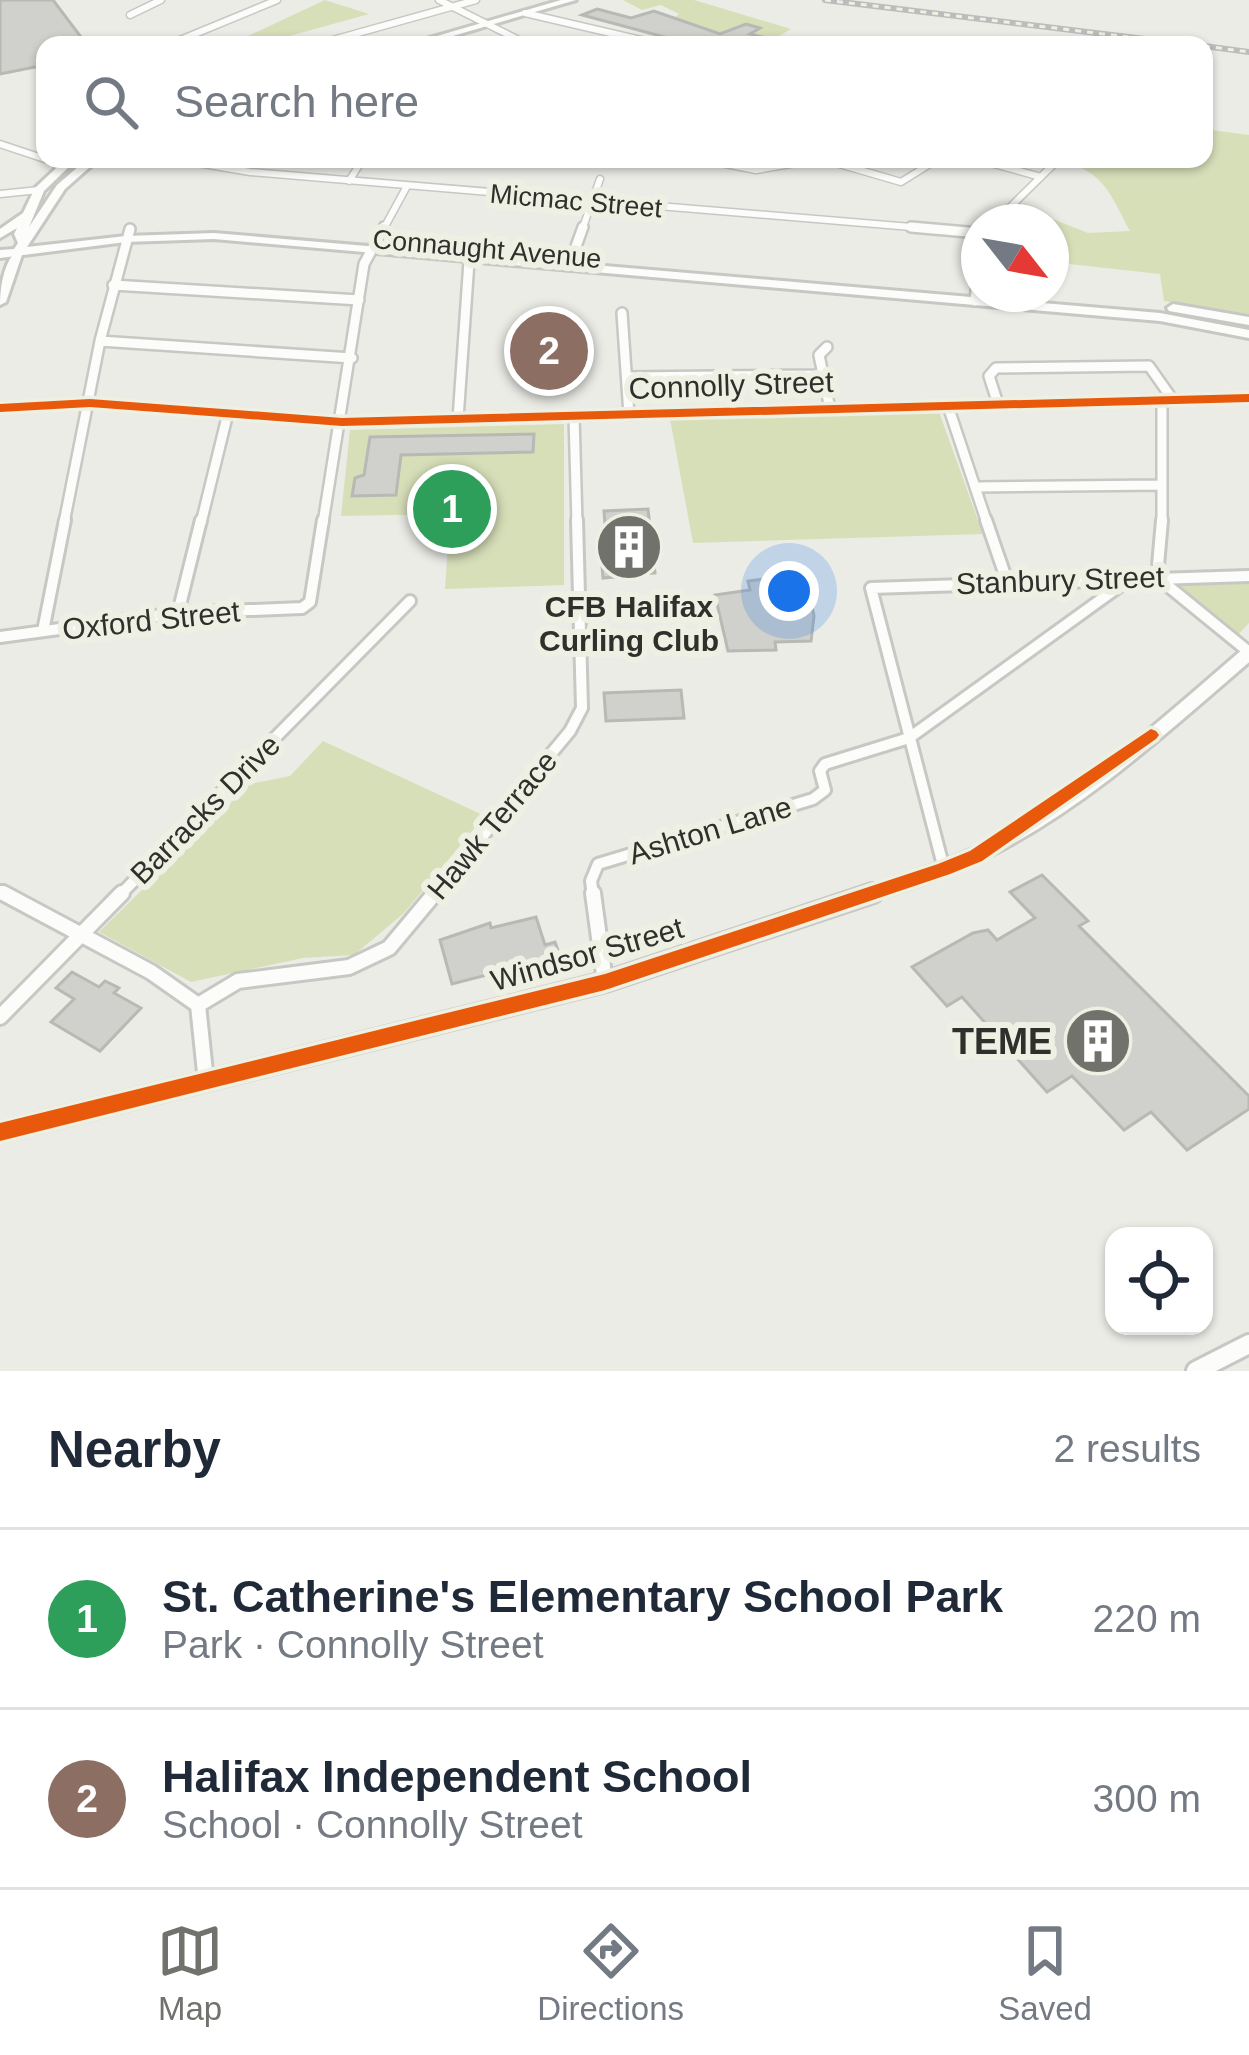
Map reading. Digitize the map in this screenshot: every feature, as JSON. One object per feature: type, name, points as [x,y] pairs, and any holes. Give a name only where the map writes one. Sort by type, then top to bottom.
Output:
[{"type":"main road","points":[[441,36],[554,0]]},
{"type":"main road","points":[[485,23],[571,0]]},
{"type":"main road","points":[[21,246],[20,234],[39,190],[66,168]]},
{"type":"main road","points":[[0,302],[21,246],[35,232],[68,168]]},
{"type":"main road","points":[[0,239],[30,211]]},
{"type":"main road","name":"Connaught Avenue","points":[[0,254],[21,246],[128,234],[195,236],[372,244],[961,293]]},
{"type":"main road","name":"Connaught Avenue","points":[[0,239],[21,246]]},
{"type":"main road","points":[[1069,298],[1161,306],[1249,322]]},
{"type":"main road","name":"Connaught Avenue","points":[[1069,306],[1249,334]]},
{"type":"street","points":[[130,15],[161,0]]},
{"type":"street","points":[[190,36],[277,0]]},
{"type":"street","points":[[439,0],[511,36]]},
{"type":"street","points":[[347,36],[476,0]]},
{"type":"street","points":[[538,10],[556,20]]},
{"type":"street","points":[[525,13],[623,36]]},
{"type":"street","points":[[0,144],[36,155]]},
{"type":"street","name":"Micmac Street","points":[[228,168],[961,232]]},
{"type":"street","points":[[349,181],[357,168]]},
{"type":"street","points":[[853,168],[902,182],[924,168]]},
{"type":"street","points":[[1008,168],[1041,177]]},
{"type":"street","points":[[1013,204],[1050,168]]},
{"type":"street","points":[[571,261],[600,179]]},
{"type":"street","points":[[342,422],[372,244],[407,186]]},
{"type":"street","points":[[0,194],[39,190]]},
{"type":"street","points":[[43,631],[100,340],[128,234]]},
{"type":"street","points":[[458,419],[468,253]]},
{"type":"street","points":[[113,285],[359,300]]},
{"type":"street","points":[[622,313],[629,415]]},
{"type":"street","points":[[100,340],[352,358]]},
{"type":"street","points":[[827,346],[819,355],[830,409]]},
{"type":"street","points":[[998,404],[990,369],[1149,366],[1168,400],[1157,577],[1249,652]]},
{"type":"street","points":[[627,377],[822,375]]},
{"type":"street","name":"Connolly Street","points":[[0,408],[90,403],[342,422],[1249,398]]},
{"type":"street","points":[[948,406],[1007,581]]},
{"type":"street","points":[[178,613],[228,413]]},
{"type":"street","name":"Hawk Terrace","points":[[198,1005],[238,981],[349,967],[389,948],[578,719],[582,599],[574,416]]},
{"type":"street","name":"Oxford Street","points":[[0,637],[178,613],[302,608],[310,602],[342,422]]},
{"type":"street","points":[[977,488],[1161,485]]},
{"type":"street","name":"Stanbury Street","points":[[909,739],[871,588],[1249,576]]},
{"type":"street","points":[[944,869],[909,739],[1128,580]]},
{"type":"street","name":"Barracks Drive","points":[[0,1018],[410,601]]},
{"type":"street","name":"Windsor Street","points":[[0,1132],[604,982],[944,869],[976,856],[1115,764],[1249,652]]},
{"type":"street","name":"Ashton Lane","points":[[604,982],[590,873],[598,864],[813,799],[825,790],[820,771],[825,764],[909,739]]},
{"type":"street","points":[[0,891],[198,1005],[206,1082]]},
{"type":"street","points":[[1196,1371],[1249,1344]]},
{"type":"green space","points":[[325,0],[369,14],[290,36],[248,36]]},
{"type":"green space","points":[[623,0],[694,0],[791,29],[779,36],[698,36],[708,29],[673,19],[679,14],[661,5],[642,10]]},
{"type":"green space","points":[[1213,130],[1249,135],[1249,314],[1164,301],[1160,274],[1069,264],[1069,225],[1088,233],[1130,231],[1098,179],[1080,168],[1213,168]]},
{"type":"green space","points":[[939,412],[983,534],[693,543],[670,419]]},
{"type":"green space","points":[[564,424],[564,585],[445,589],[450,514],[341,516],[350,430]]},
{"type":"green space","points":[[1249,581],[1249,623],[1237,636],[1177,585]]},
{"type":"green space","points":[[323,741],[485,816],[404,913],[354,955],[303,958],[191,982],[99,932],[250,784],[290,776]]},
{"type":"building","points":[[0,0],[53,0],[80,36],[36,36],[36,67],[0,74]]},
{"type":"building","points":[[597,9],[631,18],[654,11],[720,34],[746,24],[760,28],[750,34],[758,36],[660,36],[582,15]]},
{"type":"building","points":[[538,316],[570,316],[570,375],[522,376],[524,345],[538,345]]},
{"type":"building","points":[[534,434],[533,452],[401,455],[396,495],[352,496],[355,478],[364,475],[370,437]]},
{"type":"building","name":"CFB Halifax Curling Club","points":[[648,509],[655,573],[603,578],[602,566],[608,566],[604,511]]},
{"type":"building","points":[[782,577],[807,581],[814,616],[811,641],[775,642],[776,650],[728,651],[715,595],[750,590],[748,581]]},
{"type":"building","points":[[681,690],[684,718],[606,721],[604,693]]},
{"type":"building","name":"TEME","points":[[1042,875],[1088,921],[1079,926],[1249,1096],[1249,1109],[1187,1150],[1151,1112],[1124,1130],[1072,1076],[1047,1092],[962,997],[947,1006],[912,967],[973,933],[988,930],[997,940],[1035,918],[1010,892]]},
{"type":"building","points":[[536,917],[545,945],[555,942],[560,956],[452,984],[440,940],[490,923],[491,928]]},
{"type":"building","points":[[72,972],[99,987],[105,981],[119,988],[114,993],[141,1008],[100,1051],[51,1022],[74,999],[56,988]]},
{"type":"railway","points":[[825,0],[1120,36]]},
{"type":"railway","points":[[1213,47],[1249,52]]},
{"type":"cycle path","points":[[0,408],[90,403],[342,422],[1249,398]]},
{"type":"cycle path","points":[[0,1132],[605,982],[944,869],[976,856],[1151,735]]},
{"type":"place","name":"Halifax Independent School","points":[[549,351]]},
{"type":"place","name":"St. Catherine's Elementary School Park","points":[[452,509]]},
{"type":"place","name":"CFB Halifax Curling Club","points":[[629,547]]},
{"type":"place","name":"TEME","points":[[1098,1041]]}]
